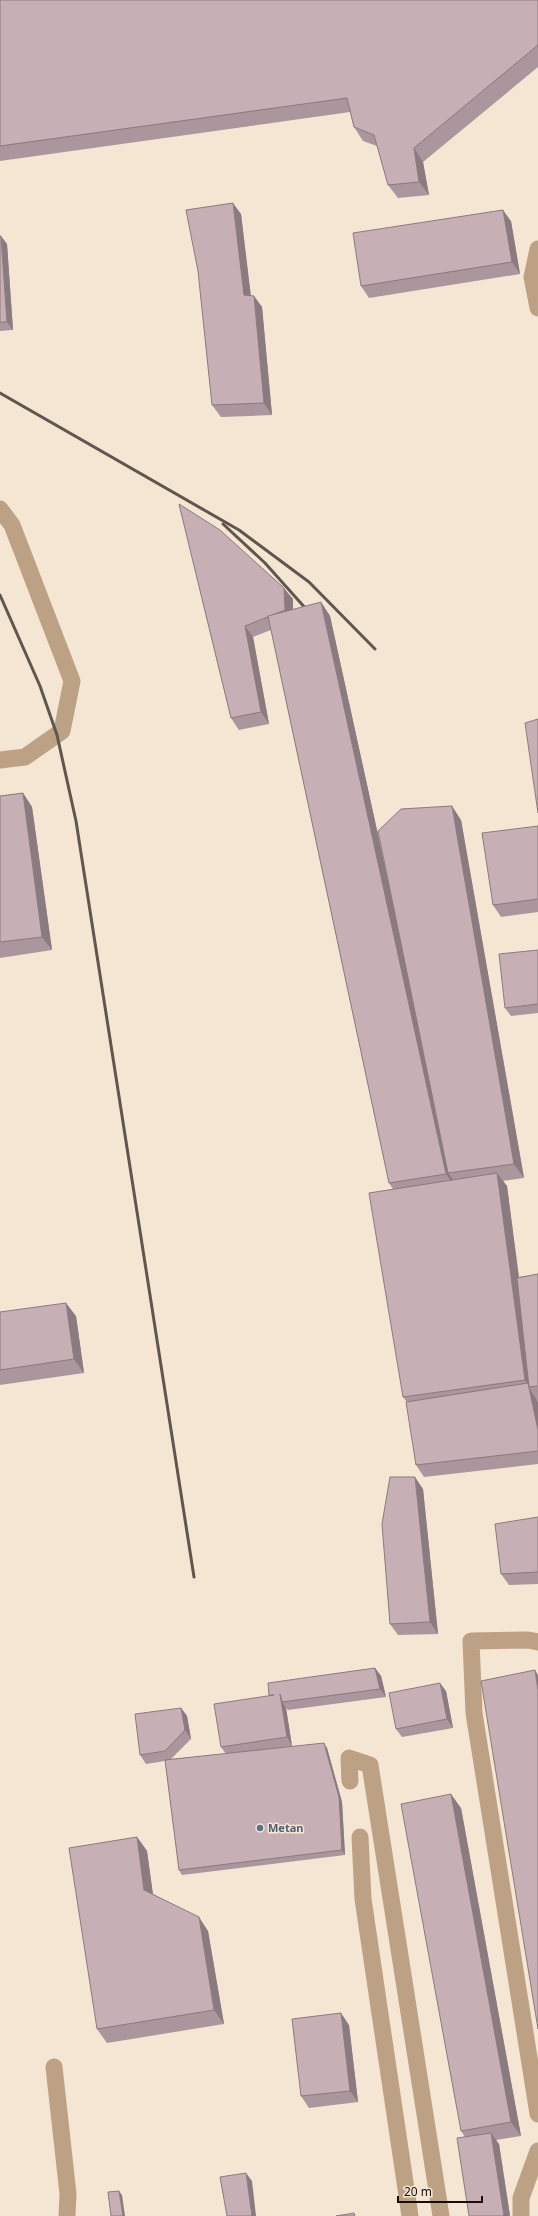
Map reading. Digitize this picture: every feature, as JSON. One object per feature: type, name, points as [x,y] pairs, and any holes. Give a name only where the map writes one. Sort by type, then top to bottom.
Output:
[{"type":"lane","points":[[538,249],[532,277],[538,308]]},
{"type":"lane","points":[[0,509],[12,525],[72,681],[62,731],[25,756],[0,760]]},
{"type":"lane","points":[[538,1642],[528,1640],[471,1641],[474,1713],[538,2114]]},
{"type":"lane","points":[[350,1781],[349,1758],[370,1765],[441,2216]]},
{"type":"lane","points":[[360,1837],[362,1899],[410,2216]]},
{"type":"lane","points":[[54,2067],[68,2194],[67,2216]]},
{"type":"lane","points":[[521,2216],[521,2198],[538,2151]]},
{"type":"building","points":[[0,0],[538,0],[538,45],[414,148],[419,182],[388,185],[374,135],[354,127],[347,98],[0,146]]},
{"type":"building","points":[[233,203],[244,295],[254,296],[264,403],[212,405],[198,271],[186,210]]},
{"type":"building","points":[[503,210],[512,262],[361,286],[353,233]]},
{"type":"building","points":[[1,236],[7,322],[0,322]]},
{"type":"building","points":[[179,504],[220,530],[284,588],[285,610],[245,626],[261,712],[231,718]]},
{"type":"building","points":[[321,602],[446,1174],[389,1183],[268,616]]},
{"type":"building","points":[[538,719],[538,813],[525,723]]},
{"type":"building","points":[[23,793],[42,937],[0,942],[0,796]]},
{"type":"building","points":[[452,806],[514,1164],[448,1173],[378,831],[401,809]]},
{"type":"building","points":[[538,826],[538,899],[493,905],[482,833]]},
{"type":"building","points":[[538,950],[538,1004],[505,1008],[499,954]]},
{"type":"building","points":[[497,1173],[525,1380],[403,1397],[369,1193]]},
{"type":"building","points":[[538,1274],[538,1386],[529,1387],[517,1278]]},
{"type":"building","points":[[66,1303],[74,1359],[0,1370],[0,1312]]},
{"type":"building","points":[[528,1383],[538,1430],[538,1451],[416,1465],[406,1402]]},
{"type":"building","points":[[390,1477],[415,1477],[430,1622],[390,1624],[382,1524]]},
{"type":"building","points":[[538,1517],[538,1572],[501,1574],[495,1524]]},
{"type":"building","points":[[375,1668],[380,1689],[282,1702],[280,1694],[287,1737],[221,1747],[214,1704],[274,1695],[269,1695],[268,1683]]},
{"type":"building","points":[[535,1670],[538,1691],[538,2029],[481,1681]]},
{"type":"building","points":[[440,1683],[447,1719],[396,1729],[389,1693]]},
{"type":"building","points":[[181,1708],[185,1730],[165,1751],[140,1755],[135,1714]]},
{"type":"building","name":"Metan","points":[[324,1743],[339,1797],[342,1850],[179,1870],[165,1760]]},
{"type":"building","points":[[451,1794],[511,2122],[461,2131],[401,1804]]},
{"type":"building","points":[[137,1837],[144,1890],[199,1917],[214,2010],[97,2029],[69,1848]]},
{"type":"building","points":[[341,2013],[350,2091],[301,2096],[292,2019]]},
{"type":"building","points":[[491,2133],[504,2216],[469,2216],[457,2138]]},
{"type":"building","points":[[246,2173],[252,2216],[227,2216],[220,2177]]},
{"type":"building","points":[[119,2191],[123,2216],[111,2216],[108,2192]]},
{"type":"building","points":[[354,2213],[355,2216],[336,2216]]},
{"type":"railway","points":[[0,393],[239,530],[309,582],[375,649]]},
{"type":"railway","points":[[223,524],[265,563],[307,610]]},
{"type":"railway","points":[[0,595],[40,686],[57,735],[76,821],[194,1577]]},
{"type":"place","name":"Metan","points":[[260,1828]]}]
